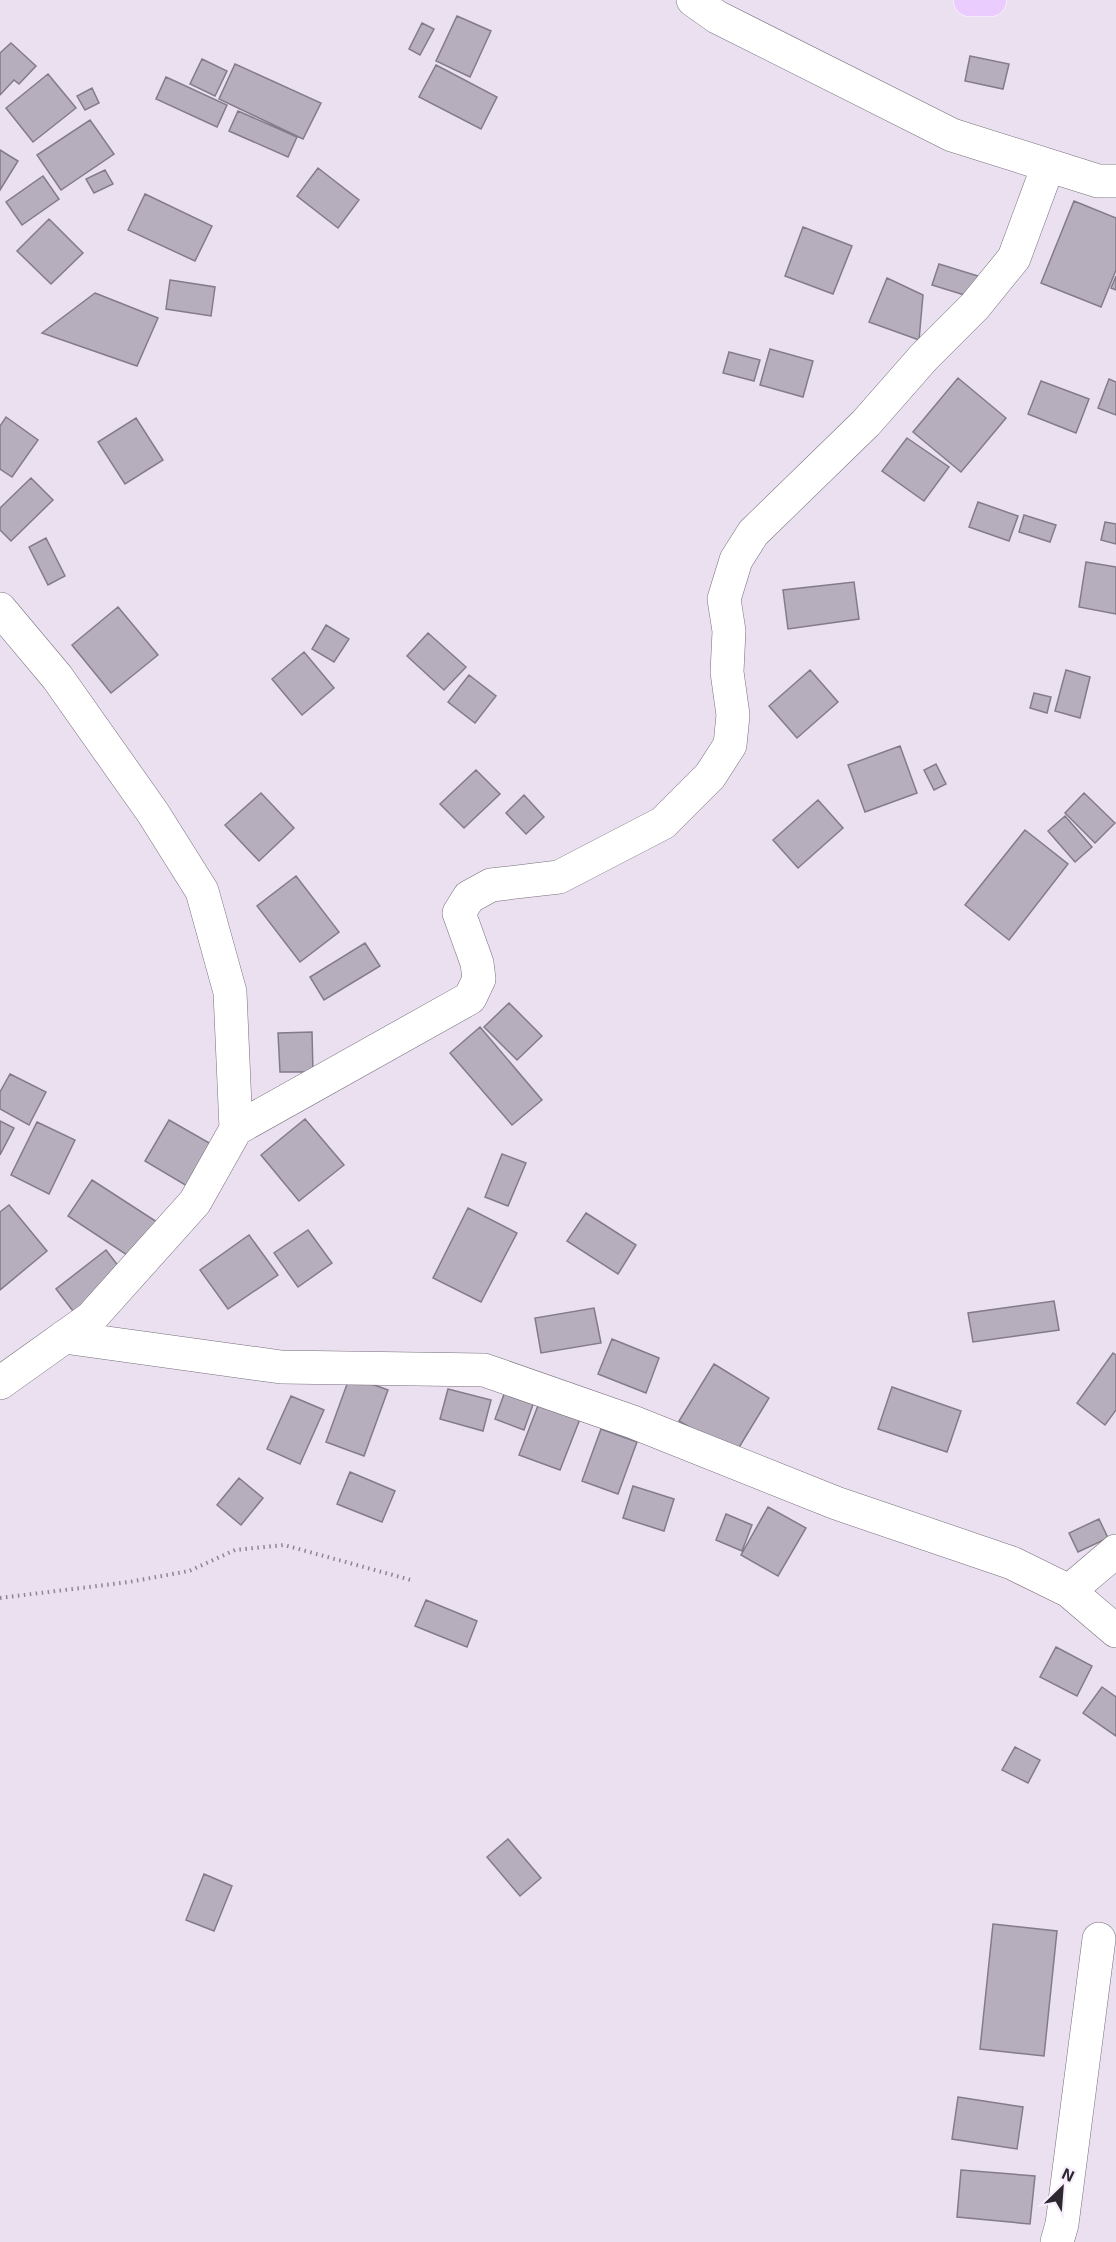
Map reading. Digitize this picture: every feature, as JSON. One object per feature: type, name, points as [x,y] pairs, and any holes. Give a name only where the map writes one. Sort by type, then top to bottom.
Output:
[{"type":"main road","points":[[970,0],[990,0]]},
{"type":"street","points":[[693,0],[717,17],[951,135],[1098,181],[1116,181]]},
{"type":"street","points":[[0,1383],[91,1318],[195,1202],[236,1129],[470,998],[479,980],[477,963],[459,913],[469,897],[491,885],[559,877],[663,824],[710,777],[730,745],[733,715],[727,672],[729,631],[724,599],[736,560],[753,533],[866,423],[924,357],[975,306],[1014,258],[1048,166]]},
{"type":"street","points":[[0,609],[57,677],[153,813],[202,891],[230,993],[236,1129]]},
{"type":"street","points":[[64,1337],[281,1367],[484,1370],[633,1422],[836,1503],[1012,1563],[1069,1591],[1116,1631]]},
{"type":"street","points":[[1069,1591],[1116,1551]]},
{"type":"street","points":[[1057,2242],[1062,2224],[1099,1939]]},
{"type":"path","points":[[0,1598],[189,1571],[235,1550],[284,1545],[411,1580]]},
{"type":"building","points":[[457,16],[491,31],[470,77],[436,61]]},
{"type":"building","points":[[422,23],[434,29],[420,55],[409,49]]},
{"type":"building","points":[[11,43],[36,66],[19,84],[14,80],[0,95],[0,53]]},
{"type":"building","points":[[970,56],[1009,64],[1003,89],[965,81]]},
{"type":"building","points":[[202,59],[227,71],[215,96],[190,84]]},
{"type":"building","points":[[235,64],[321,103],[303,139],[219,99]]},
{"type":"building","points":[[436,65],[497,97],[481,129],[419,97]]},
{"type":"building","points":[[48,74],[76,108],[33,142],[6,108]]},
{"type":"building","points":[[166,77],[227,105],[217,127],[156,99]]},
{"type":"building","points":[[92,88],[99,103],[85,110],[77,96]]},
{"type":"building","points":[[238,111],[297,137],[288,157],[229,131]]},
{"type":"building","points":[[90,120],[114,154],[61,190],[37,155]]},
{"type":"building","points":[[0,150],[18,161],[0,190]]},
{"type":"building","points":[[318,168],[359,200],[338,228],[297,196]]},
{"type":"building","points":[[105,170],[113,184],[94,193],[86,179]]},
{"type":"building","points":[[43,176],[59,199],[22,225],[6,202]]},
{"type":"building","points":[[145,194],[212,226],[195,261],[128,230]]},
{"type":"building","points":[[1074,201],[1116,218],[1116,270],[1101,307],[1041,283]]},
{"type":"building","points":[[49,219],[83,253],[51,284],[17,251]]},
{"type":"building","points":[[803,227],[852,246],[833,294],[785,276]]},
{"type":"building","points":[[939,264],[978,276],[971,297],[932,285]]},
{"type":"building","points":[[1116,276],[1116,290],[1111,288]]},
{"type":"building","points":[[887,278],[923,295],[919,340],[869,322]]},
{"type":"building","points":[[170,280],[215,287],[211,316],[166,309]]},
{"type":"building","points":[[95,293],[158,318],[137,366],[42,333]]},
{"type":"building","points":[[770,349],[813,361],[803,397],[760,385]]},
{"type":"building","points":[[729,352],[760,360],[754,381],[723,373]]},
{"type":"building","points":[[958,378],[1006,418],[961,472],[913,432]]},
{"type":"building","points":[[1109,379],[1116,382],[1116,415],[1098,408]]},
{"type":"building","points":[[1041,381],[1089,399],[1076,433],[1028,414]]},
{"type":"building","points":[[6,417],[38,440],[12,477],[0,469],[0,426]]},
{"type":"building","points":[[136,418],[163,460],[125,484],[98,442]]},
{"type":"building","points":[[907,438],[949,467],[924,501],[882,471]]},
{"type":"building","points":[[31,478],[53,500],[11,541],[0,530],[0,508]]},
{"type":"building","points":[[978,502],[1018,516],[1009,541],[969,527]]},
{"type":"building","points":[[1024,515],[1056,525],[1050,542],[1019,532]]},
{"type":"building","points":[[1105,522],[1116,524],[1116,544],[1101,540]]},
{"type":"building","points":[[46,538],[65,576],[48,585],[29,547]]},
{"type":"building","points":[[1086,562],[1116,567],[1116,614],[1079,607]]},
{"type":"building","points":[[854,582],[859,619],[788,629],[783,590]]},
{"type":"building","points":[[118,607],[158,655],[111,693],[72,645]]},
{"type":"building","points":[[326,625],[349,639],[334,662],[312,649]]},
{"type":"building","points":[[428,633],[466,667],[444,690],[407,656]]},
{"type":"building","points":[[304,652],[334,688],[302,715],[272,679]]},
{"type":"building","points":[[810,670],[838,702],[797,738],[769,706]]},
{"type":"building","points":[[1066,670],[1090,677],[1080,718],[1055,711]]},
{"type":"building","points":[[469,675],[496,696],[475,723],[448,702]]},
{"type":"building","points":[[1034,693],[1051,697],[1047,713],[1030,708]]},
{"type":"building","points":[[900,746],[917,793],[865,812],[848,765]]},
{"type":"building","points":[[936,764],[946,784],[934,790],[924,770]]},
{"type":"building","points":[[476,770],[500,794],[464,828],[440,804]]},
{"type":"building","points":[[261,793],[294,828],[259,861],[225,825]]},
{"type":"building","points":[[1084,793],[1115,823],[1095,843],[1065,813]]},
{"type":"building","points":[[524,795],[544,817],[526,834],[506,813]]},
{"type":"building","points":[[818,800],[843,828],[798,868],[773,840]]},
{"type":"building","points":[[1065,816],[1092,847],[1075,862],[1048,831]]},
{"type":"building","points":[[1025,830],[1068,864],[1009,940],[965,905]]},
{"type":"building","points":[[296,876],[339,932],[300,962],[257,906]]},
{"type":"building","points":[[365,943],[380,966],[324,1000],[310,977]]},
{"type":"building","points":[[509,1003],[542,1036],[517,1060],[484,1027]]},
{"type":"building","points":[[480,1027],[542,1100],[512,1125],[450,1053]]},
{"type":"building","points":[[312,1032],[313,1072],[280,1072],[278,1033]]},
{"type":"building","points":[[10,1074],[46,1092],[29,1125],[0,1109],[0,1092]]},
{"type":"building","points":[[305,1119],[344,1165],[299,1201],[261,1155]]},
{"type":"building","points":[[169,1120],[211,1144],[187,1186],[145,1161]]},
{"type":"building","points":[[0,1121],[14,1128],[0,1155]]},
{"type":"building","points":[[37,1122],[75,1140],[49,1194],[11,1175]]},
{"type":"building","points":[[502,1154],[526,1163],[508,1206],[485,1197]]},
{"type":"building","points":[[92,1180],[157,1222],[133,1259],[68,1216]]},
{"type":"building","points":[[9,1205],[47,1251],[0,1290],[0,1212]]},
{"type":"building","points":[[468,1208],[517,1233],[481,1302],[433,1278]]},
{"type":"building","points":[[586,1213],[636,1245],[618,1274],[567,1241]]},
{"type":"building","points":[[308,1230],[332,1263],[298,1287],[274,1253]]},
{"type":"building","points":[[249,1235],[278,1275],[228,1309],[200,1270]]},
{"type":"building","points":[[106,1250],[126,1276],[76,1315],[56,1289]]},
{"type":"building","points":[[1054,1301],[1059,1330],[973,1342],[968,1313]]},
{"type":"building","points":[[594,1308],[601,1343],[541,1353],[535,1318]]},
{"type":"building","points":[[612,1339],[659,1358],[646,1393],[598,1374]]},
{"type":"building","points":[[1113,1353],[1116,1355],[1116,1410],[1105,1425],[1077,1403]]},
{"type":"building","points":[[714,1364],[769,1398],[735,1454],[679,1421]]},
{"type":"building","points":[[350,1376],[388,1390],[364,1456],[326,1442]]},
{"type":"building","points":[[507,1386],[536,1396],[524,1430],[495,1419]]},
{"type":"building","points":[[892,1387],[961,1411],[947,1452],[878,1429]]},
{"type":"building","points":[[448,1389],[491,1400],[483,1431],[440,1419]]},
{"type":"building","points":[[291,1396],[324,1410],[300,1464],[267,1449]]},
{"type":"building","points":[[539,1403],[580,1419],[560,1470],[519,1455]]},
{"type":"building","points":[[601,1429],[637,1442],[618,1494],[582,1481]]},
{"type":"building","points":[[350,1472],[395,1491],[382,1522],[337,1504]]},
{"type":"building","points":[[239,1478],[263,1498],[241,1525],[217,1505]]},
{"type":"building","points":[[633,1486],[674,1499],[664,1531],[623,1518]]},
{"type":"building","points":[[768,1507],[806,1528],[778,1576],[741,1555]]},
{"type":"building","points":[[726,1514],[752,1525],[742,1551],[716,1540]]},
{"type":"building","points":[[1099,1519],[1108,1538],[1078,1552],[1069,1533]]},
{"type":"building","points":[[426,1600],[477,1621],[467,1647],[415,1626]]},
{"type":"building","points":[[1056,1647],[1092,1666],[1077,1696],[1040,1677]]},
{"type":"building","points":[[1102,1687],[1116,1697],[1116,1736],[1083,1713]]},
{"type":"building","points":[[1015,1747],[1040,1760],[1028,1783],[1002,1770]]},
{"type":"building","points":[[508,1839],[541,1878],[520,1896],[487,1857]]},
{"type":"building","points":[[204,1874],[232,1886],[214,1931],[186,1920]]},
{"type":"building","points":[[993,1924],[1057,1931],[1044,2056],[980,2049]]},
{"type":"building","points":[[958,2097],[1023,2107],[1017,2149],[952,2139]]},
{"type":"building","points":[[961,2170],[1035,2176],[1030,2224],[957,2217]]}]
